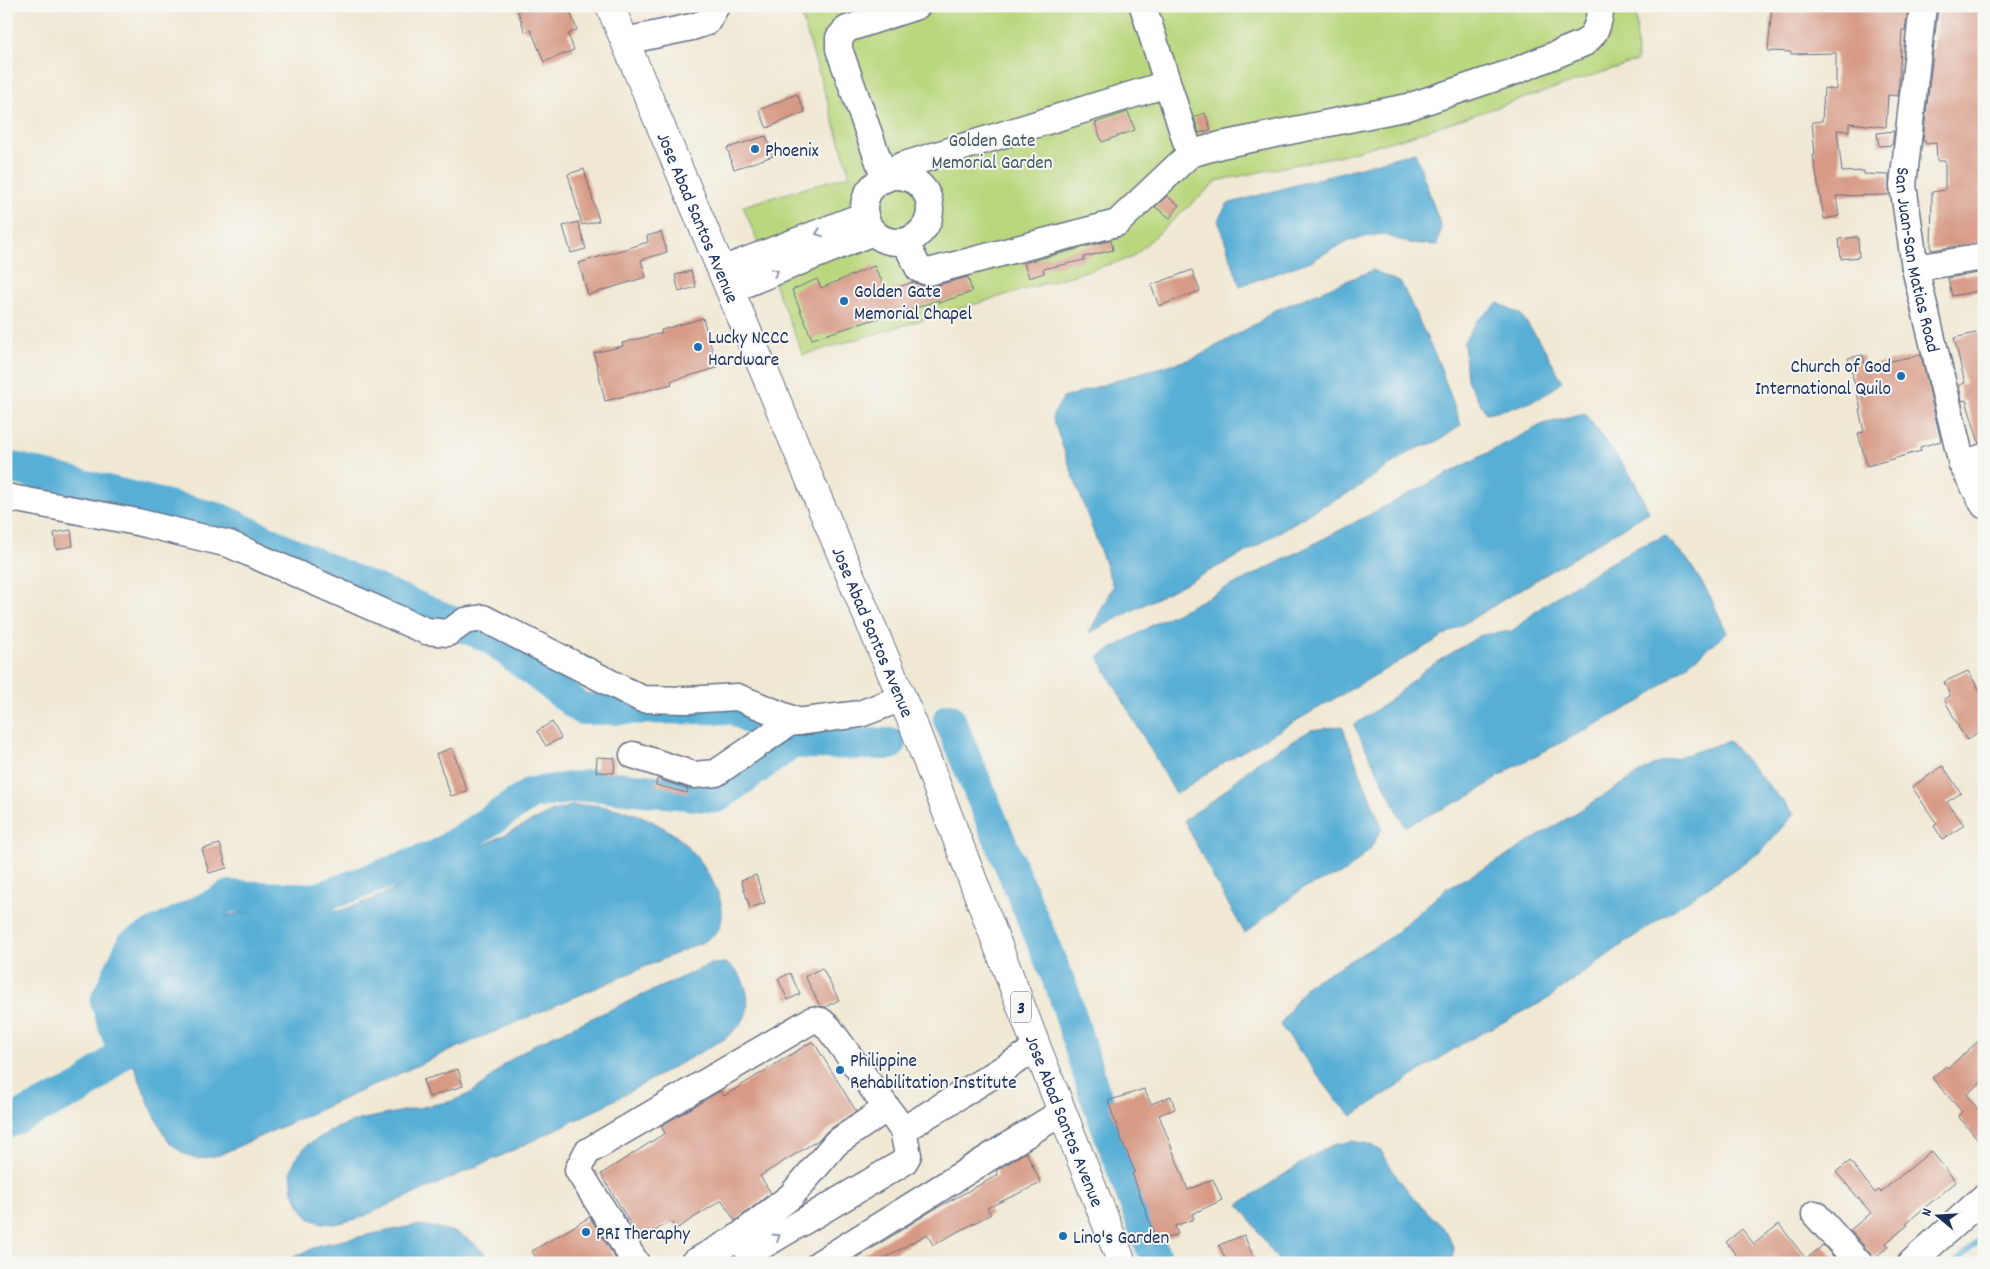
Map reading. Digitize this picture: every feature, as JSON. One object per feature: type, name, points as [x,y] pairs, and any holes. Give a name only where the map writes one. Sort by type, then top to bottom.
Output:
[{"type":"highway","name":"Jose Abad Santos Avenue","points":[[610,6],[902,698],[1122,1263]]},
{"type":"street","points":[[625,41],[692,28],[707,22],[716,6]]},
{"type":"street","points":[[896,178],[839,49],[839,38],[847,29],[917,6]]},
{"type":"street","points":[[1143,6],[1190,154]]},
{"type":"street","points":[[904,242],[919,269],[928,272],[1117,223],[1190,154],[1221,145],[1408,108],[1513,72],[1584,43],[1592,37],[1599,23],[1601,6]]},
{"type":"street","name":"San Juan-San Matias Road","points":[[1923,6],[1903,185],[1915,268],[1973,461],[1984,505]]},
{"type":"street","points":[[896,178],[918,184],[926,193],[930,205],[929,217],[924,228],[916,237],[904,242],[887,241],[869,224],[866,198],[871,190],[896,178],[902,166],[1167,84]]},
{"type":"street","points":[[726,280],[869,224]]},
{"type":"street","points":[[1915,268],[1984,257]]},
{"type":"street","points":[[6,497],[137,522],[229,544],[426,630],[457,627],[483,618],[642,699],[687,700],[737,697],[794,723]]},
{"type":"street","points":[[633,755],[694,775],[716,773],[794,723],[860,714],[902,698]]},
{"type":"street","points":[[636,1263],[578,1170],[586,1152],[812,1020],[821,1021],[828,1027],[887,1108],[906,1143],[904,1162],[760,1247],[750,1250],[744,1248],[737,1238]]},
{"type":"street","points":[[906,1143],[1037,1048]]},
{"type":"street","points":[[693,1263],[737,1238],[791,1196],[836,1143],[887,1108]]},
{"type":"street","points":[[820,1263],[1062,1112]]},
{"type":"street","points":[[1911,1263],[1984,1197]]},
{"type":"street","points":[[1815,1214],[1859,1263]]},
{"type":"green space","name":"Golden Gate Memorial Garden","points":[[805,6],[1636,6],[1637,61],[1410,136],[1346,154],[1217,181],[1131,258],[803,355],[743,206],[850,175],[799,8]]},
{"type":"water","points":[[1415,152],[1441,227],[1437,245],[1409,243],[1381,234],[1349,240],[1311,261],[1240,286],[1218,220],[1227,204]]},
{"type":"water","points":[[1373,270],[1401,283],[1438,361],[1461,425],[1439,441],[1412,450],[1351,492],[1318,508],[1252,549],[1089,633],[1113,586],[1052,417],[1063,398],[1143,372],[1195,358],[1259,322],[1271,312]]},
{"type":"water","points":[[1498,303],[1521,315],[1543,346],[1562,381],[1537,399],[1507,409],[1486,413],[1467,380],[1464,342],[1477,321]]},
{"type":"water","points":[[1585,414],[1634,480],[1649,512],[1435,641],[1226,761],[1176,794],[1098,657],[1154,624],[1279,562],[1543,424]]},
{"type":"water","points":[[1665,536],[1687,559],[1710,596],[1727,633],[1643,700],[1512,768],[1472,795],[1405,826],[1354,725],[1385,704],[1427,668],[1481,635],[1512,631],[1540,608],[1580,581],[1633,549]]},
{"type":"water","points":[[1342,726],[1382,828],[1370,849],[1346,872],[1302,889],[1245,933],[1214,879],[1184,820],[1215,799],[1257,762],[1311,730]]},
{"type":"water","points":[[1729,741],[1794,814],[1760,852],[1623,944],[1546,1000],[1463,1043],[1352,1116],[1338,1102],[1280,1025],[1307,985],[1388,939],[1447,888],[1500,860],[1653,765]]},
{"type":"water","points":[[591,805],[621,810],[650,820],[676,836],[694,854],[711,878],[721,904],[722,917],[719,928],[715,933],[705,941],[445,1053],[219,1155],[199,1159],[184,1154],[168,1141],[150,1106],[130,1056],[120,1009],[121,988],[127,970],[139,955],[157,943],[207,921],[238,913],[338,911],[371,900],[553,811],[572,806]]},
{"type":"water","points":[[724,963],[736,971],[740,977],[748,999],[745,1018],[726,1038],[600,1108],[503,1155],[357,1219],[335,1224],[323,1223],[310,1219],[300,1206],[293,1191],[291,1171],[296,1158],[307,1145],[334,1129],[359,1120],[452,1101],[469,1094],[484,1084],[506,1063],[535,1044],[711,964]]},
{"type":"water","points":[[1353,1141],[1372,1145],[1381,1151],[1397,1177],[1413,1197],[1447,1232],[1454,1250],[1451,1263],[1280,1263],[1239,1204],[1317,1153],[1333,1145]]},
{"type":"water","points":[[416,1225],[440,1228],[459,1234],[476,1245],[493,1263],[281,1263],[320,1245]]},
{"type":"building","points":[[516,6],[568,6],[577,30],[568,34],[574,50],[544,62],[531,30],[525,32]]},
{"type":"building","points":[[1772,6],[1908,8],[1905,30],[1902,30],[1898,96],[1888,95],[1886,127],[1849,123],[1849,131],[1837,130],[1842,172],[1864,171],[1864,174],[1889,175],[1889,195],[1836,196],[1839,216],[1824,219],[1813,155],[1815,155],[1812,122],[1822,121],[1824,88],[1836,90],[1836,53],[1791,54],[1791,52],[1768,51]]},
{"type":"building","points":[[1938,9],[1984,10],[1984,242],[1931,250],[1932,192],[1945,190],[1945,161],[1937,161],[1936,143],[1926,144],[1923,141]]},
{"type":"building","points":[[797,94],[805,112],[767,128],[759,110]]},
{"type":"building","points":[[1128,112],[1135,130],[1102,142],[1095,123]]},
{"type":"building","points":[[1205,113],[1211,130],[1199,133],[1194,117]]},
{"type":"building","points":[[1894,131],[1892,145],[1879,146],[1877,133]]},
{"type":"building","points":[[766,136],[773,156],[734,169],[727,148]]},
{"type":"building","points":[[584,169],[599,221],[582,225],[568,174]]},
{"type":"building","points":[[1167,196],[1179,205],[1170,218],[1155,207]]},
{"type":"building","points":[[578,222],[586,249],[571,253],[563,226]]},
{"type":"building","points":[[661,232],[667,252],[641,260],[646,277],[588,295],[579,263],[648,242],[647,236]]},
{"type":"building","points":[[1858,237],[1859,257],[1841,259],[1839,239]]},
{"type":"building","points":[[1111,240],[1113,250],[1084,257],[1084,260],[1043,269],[1044,273],[1029,278],[1024,263]]},
{"type":"building","name":"Golden Gate Memorial Chapel","points":[[874,266],[887,291],[913,282],[931,287],[968,277],[972,292],[939,303],[938,300],[908,311],[907,309],[812,339],[792,290],[817,279],[821,288]]},
{"type":"building","points":[[1192,270],[1200,291],[1159,306],[1151,285]]},
{"type":"building","points":[[691,271],[696,287],[679,292],[675,275]]},
{"type":"building","points":[[1984,272],[1984,290],[1952,296],[1948,278]]},
{"type":"building","points":[[703,318],[717,368],[671,381],[672,384],[605,401],[594,353],[623,346],[622,343],[662,333],[661,330]]},
{"type":"building","points":[[1984,331],[1984,442],[1979,443],[1966,400],[1962,401],[1959,385],[1965,383],[1954,338]]},
{"type":"building","points":[[1863,355],[1865,366],[1921,355],[1941,441],[1920,447],[1921,451],[1867,466],[1858,433],[1864,432],[1859,409],[1861,409],[1848,358]]},
{"type":"building","points":[[71,530],[73,546],[56,549],[54,533]]},
{"type":"building","points":[[1968,671],[1984,698],[1984,728],[1967,740],[1944,699],[1950,696],[1944,682]]},
{"type":"building","points":[[552,722],[561,738],[546,746],[537,731]]},
{"type":"building","points":[[452,748],[467,791],[451,796],[436,754]]},
{"type":"building","points":[[597,757],[615,758],[614,773],[596,772]]},
{"type":"building","points":[[1943,766],[1961,793],[1947,802],[1964,825],[1943,840],[1934,826],[1937,824],[1912,787]]},
{"type":"building","points":[[657,779],[688,789],[687,793],[656,785]]},
{"type":"building","points":[[220,844],[227,868],[209,873],[202,849]]},
{"type":"building","points":[[756,875],[765,903],[750,908],[741,880]]},
{"type":"building","points":[[822,968],[839,1000],[825,1007],[820,1006],[805,976]]},
{"type":"building","points":[[790,973],[800,994],[788,1000],[778,979]]},
{"type":"building","points":[[1984,1036],[1984,1080],[1966,1095],[1984,1116],[1984,1146],[1958,1116],[1962,1112],[1932,1078],[1946,1066],[1948,1068]]},
{"type":"building","points":[[813,1041],[856,1111],[827,1131],[820,1139],[760,1176],[771,1193],[735,1221],[722,1200],[676,1229],[671,1221],[640,1240],[601,1174],[665,1133],[661,1126],[720,1091],[724,1096]]},
{"type":"building","points":[[458,1069],[463,1086],[429,1097],[423,1080]]},
{"type":"building","points":[[1144,1089],[1151,1104],[1171,1096],[1175,1109],[1159,1115],[1188,1190],[1213,1179],[1222,1200],[1192,1214],[1194,1219],[1175,1226],[1178,1234],[1157,1242],[1132,1173],[1135,1172],[1108,1101]]},
{"type":"building","points":[[1931,1151],[1956,1182],[1906,1223],[1908,1225],[1886,1243],[1889,1246],[1873,1259],[1850,1230],[1871,1213],[1836,1172],[1850,1161],[1875,1193],[1879,1190],[1881,1192]]},
{"type":"building","points":[[1026,1152],[1041,1183],[987,1208],[991,1214],[933,1245],[927,1234],[876,1263],[849,1263],[933,1210],[998,1175],[996,1171]]},
{"type":"building","name":"PRI Theraphy","points":[[590,1217],[618,1263],[539,1263],[532,1251]]},
{"type":"building","points":[[1779,1224],[1806,1259],[1823,1245],[1839,1263],[1742,1263],[1726,1242],[1742,1229],[1754,1244]]},
{"type":"building","points":[[1244,1235],[1256,1263],[1227,1263],[1219,1245]]},
{"type":"waterway","points":[[6,469],[14,468],[220,519],[331,571],[491,638],[582,709],[733,708],[792,743],[890,744]]},
{"type":"waterway","points":[[949,719],[1063,991],[1093,1089],[1157,1263]]},
{"type":"waterway","points":[[6,1123],[81,1088],[123,1052],[106,1001],[132,945],[230,896],[316,899],[438,855],[532,793],[593,785],[717,797],[792,743]]},
{"type":"waterway","points":[[1955,1263],[1984,1236]]},
{"type":"place","name":"Phoenix","points":[[755,149]]},
{"type":"place","name":"Golden Gate Memorial Chapel","points":[[844,301]]},
{"type":"place","name":"Lucky NCCC Hardware","points":[[698,347]]},
{"type":"place","name":"Church of God International Quilo","points":[[1901,376]]},
{"type":"place","name":"Philippine Rehabilitation Institute","points":[[840,1070]]},
{"type":"place","name":"PRI Theraphy","points":[[586,1232]]},
{"type":"place","name":"Lino's Garden","points":[[1063,1236]]}]
